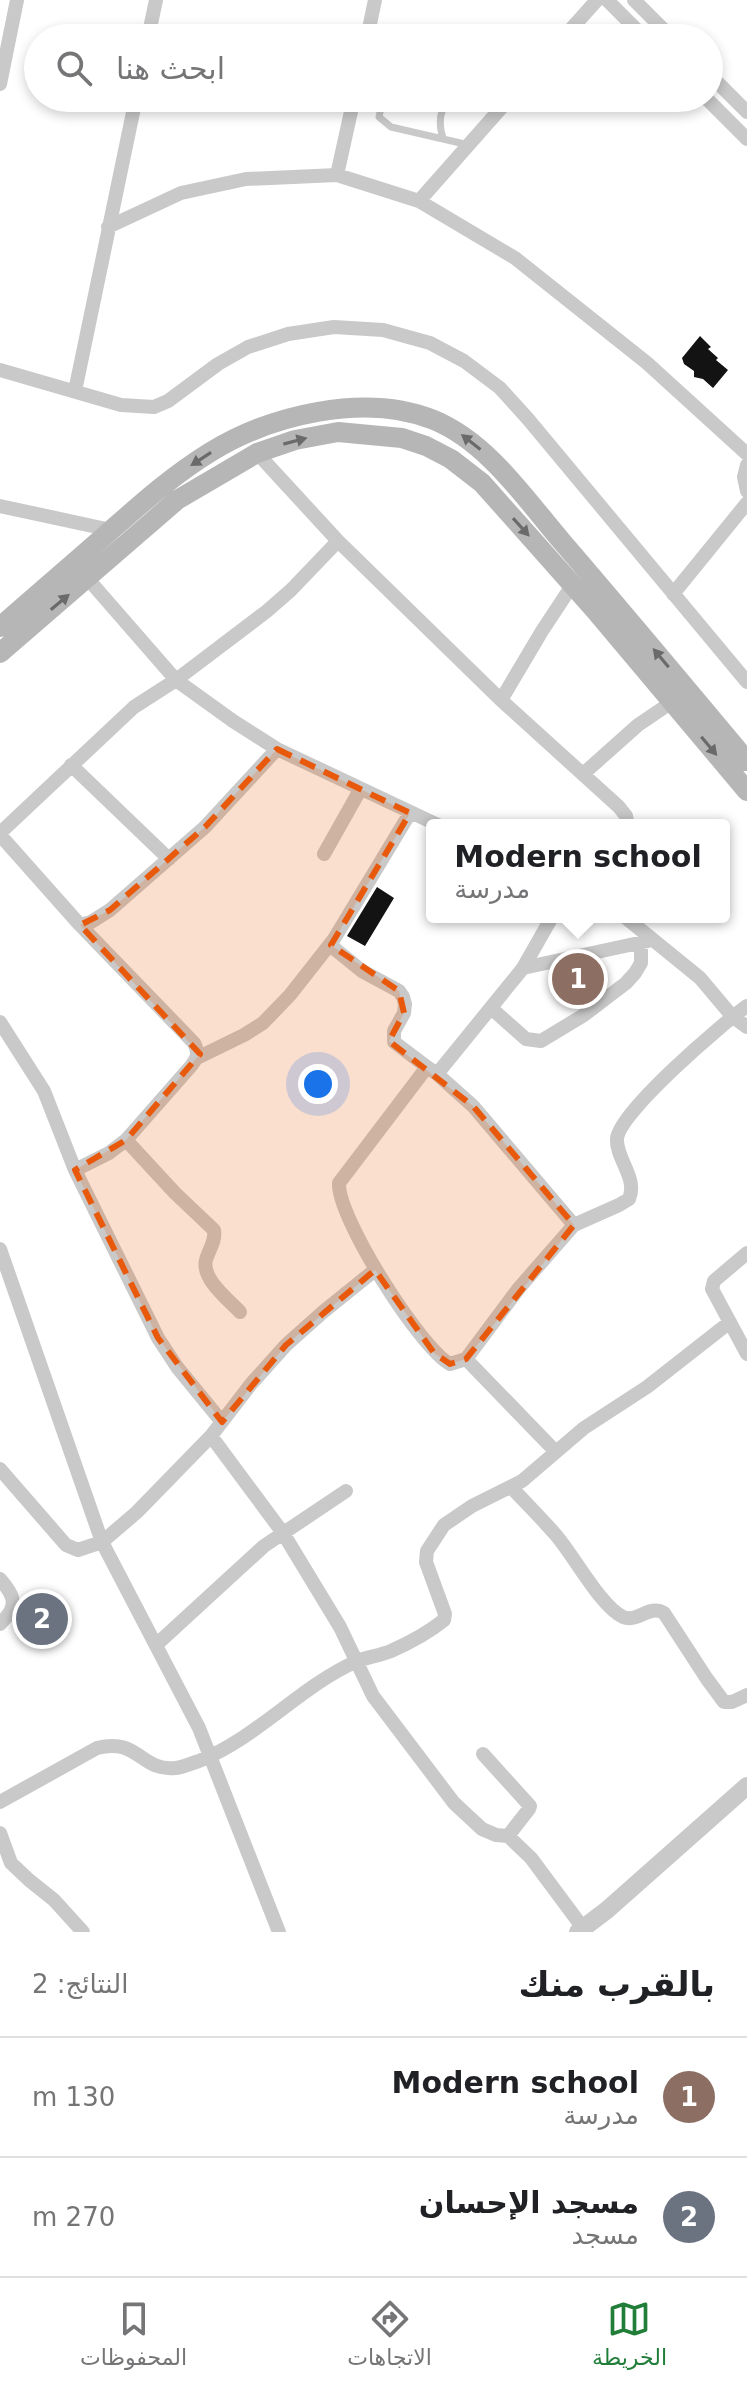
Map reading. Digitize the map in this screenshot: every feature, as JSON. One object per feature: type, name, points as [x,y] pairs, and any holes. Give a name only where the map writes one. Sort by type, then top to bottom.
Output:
[{"type":"main road","points":[[0,627],[164,483],[212,451],[280,420],[318,412],[362,408],[396,410],[433,420],[469,440],[501,471],[747,761]]},
{"type":"main road","points":[[0,653],[177,500],[257,453],[295,440],[338,432],[402,438],[426,446],[467,470],[482,483],[573,584],[747,791]]},
{"type":"street","points":[[0,84],[17,0]]},
{"type":"street","points":[[151,24],[156,0]]},
{"type":"street","points":[[370,24],[375,0]]},
{"type":"street","points":[[576,24],[597,0]]},
{"type":"street","points":[[607,0],[631,24]]},
{"type":"street","points":[[634,0],[658,24]]},
{"type":"street","points":[[723,88],[747,112]]},
{"type":"street","points":[[75,391],[133,112]]},
{"type":"street","points":[[337,175],[351,112]]},
{"type":"street","points":[[419,201],[498,112]]},
{"type":"street","points":[[720,112],[747,139]]},
{"type":"street","points":[[108,227],[181,193],[246,179],[337,175],[419,201],[538,275],[647,363],[747,454]]},
{"type":"street","points":[[0,370],[121,405],[154,407],[168,401],[218,364],[248,347],[288,334],[334,327],[383,330],[430,343],[464,361],[500,388],[747,682]]},
{"type":"street","points":[[257,453],[338,541],[501,700],[619,807],[627,819]]},
{"type":"street","points":[[747,465],[744,477],[747,491]]},
{"type":"street","points":[[673,594],[747,503]]},
{"type":"street","points":[[0,506],[111,530]]},
{"type":"street","points":[[197,1058],[194,1043],[80,925],[0,834],[134,707],[176,680],[291,590],[338,541]]},
{"type":"street","points":[[88,579],[176,680],[277,749],[426,820]]},
{"type":"street","points":[[501,700],[573,584]]},
{"type":"street","points":[[583,774],[638,725],[672,702]]},
{"type":"street","points":[[80,925],[102,916],[205,827],[277,749]]},
{"type":"street","points":[[71,765],[169,859]]},
{"type":"street","points":[[324,854],[360,790]]},
{"type":"street","points":[[75,1170],[109,1153],[126,1140],[197,1058],[263,1023],[290,995],[330,945],[410,813]]},
{"type":"street","points":[[549,923],[523,968],[491,1008],[432,1070],[339,1183],[351,1222],[375,1270],[434,1353],[450,1364],[466,1359],[519,1288],[574,1225],[629,1199],[632,1188],[617,1139],[623,1124],[646,1095],[732,1016],[747,1006]]},
{"type":"street","points":[[630,923],[647,941],[700,978],[732,1016],[747,1027]]},
{"type":"street","points":[[523,968],[647,941]]},
{"type":"street","points":[[491,1008],[526,1039],[541,1041],[584,1015],[626,983],[641,963],[647,941]]},
{"type":"street","points":[[330,945],[362,971],[399,991],[405,1004],[393,1036],[394,1042],[473,1106],[574,1225]]},
{"type":"street","points":[[0,1022],[44,1091],[75,1170],[158,1338],[177,1367],[222,1422]]},
{"type":"street","points":[[126,1140],[214,1230],[215,1236],[206,1260],[207,1273],[240,1312]]},
{"type":"street","points":[[0,1249],[102,1542],[212,1756],[279,1932]]},
{"type":"street","points":[[747,1253],[712,1285],[714,1295],[747,1354]]},
{"type":"street","points":[[0,1469],[66,1545],[78,1550],[102,1542],[137,1512],[211,1436],[286,1345],[375,1270]]},
{"type":"street","points":[[0,1802],[97,1748],[111,1744],[124,1746],[159,1767],[176,1768],[212,1756],[337,1672],[357,1661],[411,1641],[444,1620],[444,1607],[426,1562],[427,1551],[444,1525],[486,1498],[512,1488],[599,1416],[647,1387],[730,1322]]},
{"type":"street","points":[[466,1359],[556,1452]]},
{"type":"street","points":[[211,1436],[283,1533],[340,1627],[373,1696],[454,1803],[482,1829],[508,1836],[531,1858],[580,1930],[607,1910],[747,1786]]},
{"type":"street","points":[[512,1488],[556,1535],[593,1586],[620,1616],[628,1618],[653,1609],[664,1613],[724,1702],[747,1695]]},
{"type":"street","points":[[156,1645],[264,1546],[346,1491]]},
{"type":"street","points":[[0,1579],[12,1593],[13,1604],[12,1611],[0,1624]]},
{"type":"street","points":[[483,1754],[530,1806],[508,1836]]},
{"type":"street","points":[[0,1833],[11,1863],[54,1900],[83,1932]]},
{"type":"lane","points":[[380,112],[379,117],[391,127],[469,145]]},
{"type":"lane","points":[[442,112],[439,128],[443,138]]},
{"type":"highlighted area","points":[[277,749],[410,813],[331,945],[399,991],[404,1013],[389,1041],[473,1106],[574,1225],[466,1359],[450,1364],[434,1353],[375,1270],[286,1345],[222,1422],[158,1338],[75,1170],[126,1140],[200,1054],[80,925],[110,910],[205,827]]},
{"type":"building","points":[[700,336],[711,347],[708,349],[718,358],[716,360],[728,370],[713,388],[703,379],[694,377],[694,371],[684,364],[682,358]]},
{"type":"building","points":[[377,887],[394,898],[365,946],[347,936]]},
{"type":"building","points":[[594,972],[604,983],[586,996],[582,992],[569,1004],[553,984],[559,979],[581,974],[585,979]]},
{"type":"place","name":"Modern school","points":[[578,979]]},
{"type":"place","name":"مسجد الإحسان","points":[[42,1619]]}]
